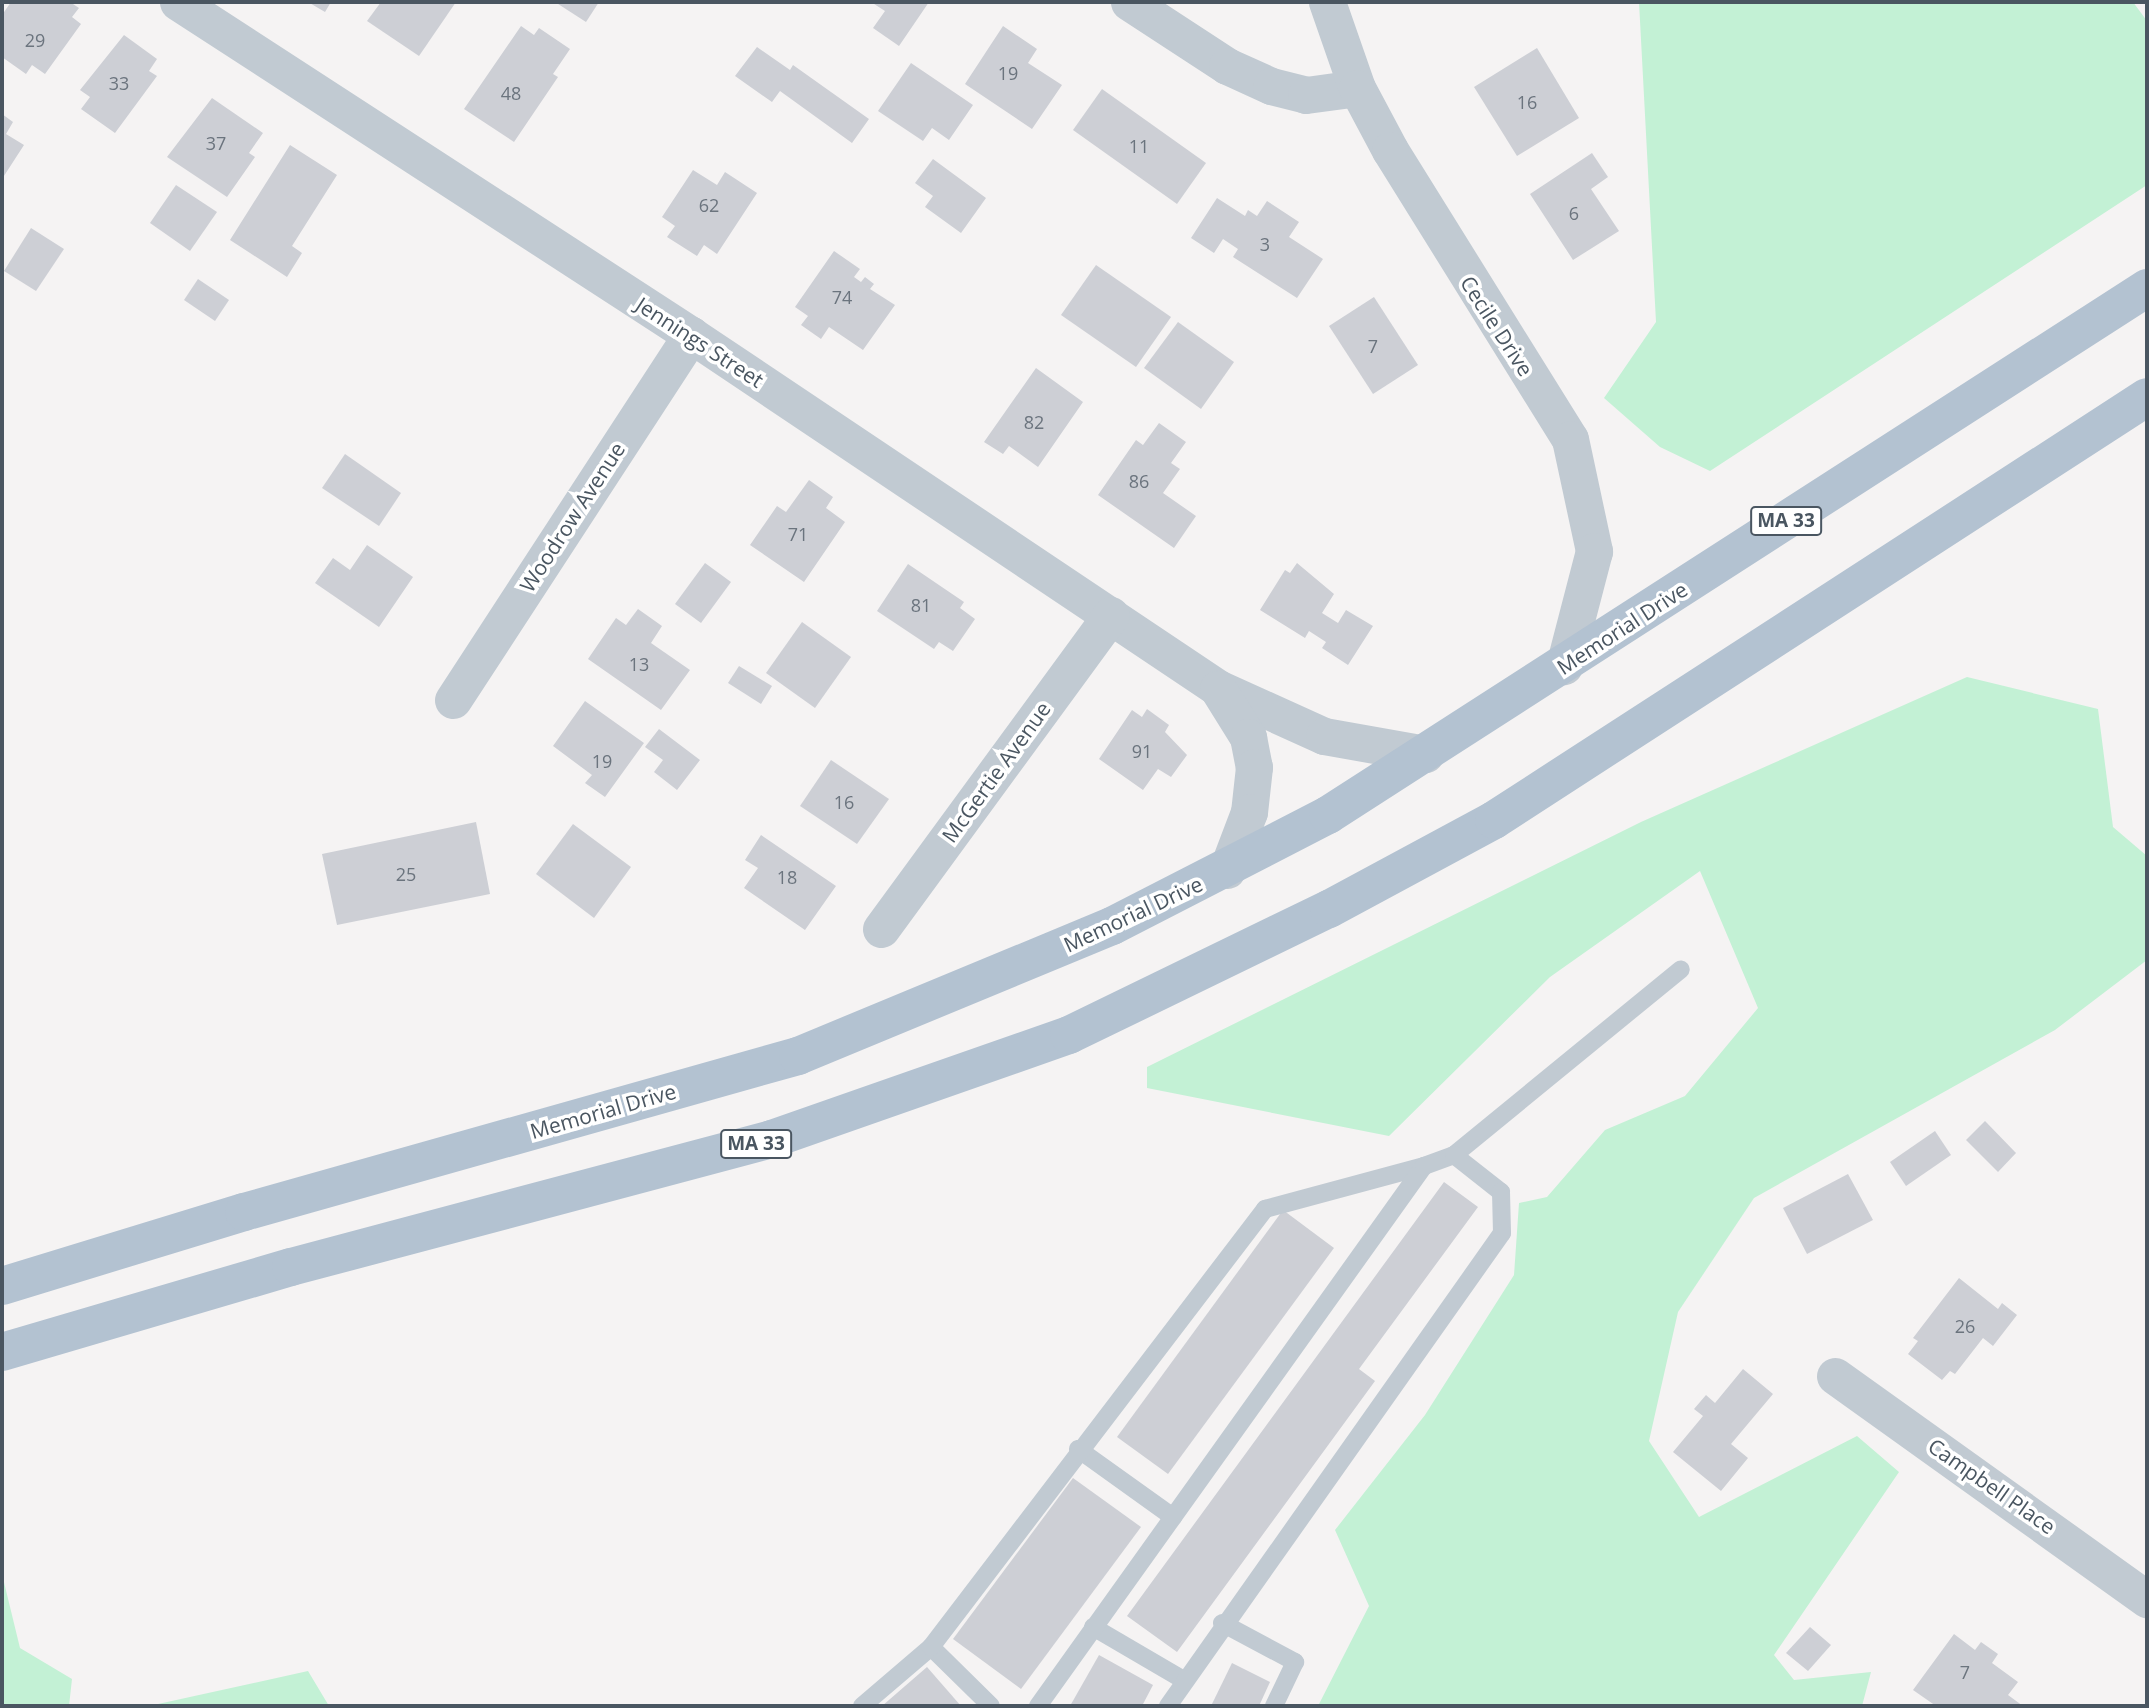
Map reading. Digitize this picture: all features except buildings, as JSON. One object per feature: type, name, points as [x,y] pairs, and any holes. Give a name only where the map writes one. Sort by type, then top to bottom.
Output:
[{"type":"main road","name":"Memorial Drive","points":[[2,1286],[244,1212],[798,1056],[1112,926],[1227,870],[1425,754],[2147,288]]},
{"type":"main road","name":"MA 33","points":[[2,1352],[291,1266],[759,1143],[1069,1035],[1329,909],[1494,820],[2147,397]]},
{"type":"street","name":"Jennings Street","points":[[178,2],[691,335],[1218,688],[1324,736],[1425,754]]},
{"type":"street","points":[[1129,2],[1227,65],[1271,86],[1306,95],[1357,88]]},
{"type":"street","name":"Cecile Drive","points":[[1327,2],[1357,88],[1451,254],[1570,439],[1594,551],[1564,666]]},
{"type":"street","name":"Woodrow Avenue","points":[[453,700],[691,335]]},
{"type":"street","name":"McGertie Avenue","points":[[881,929],[1111,615]]},
{"type":"street","name":"Jennings Street","points":[[1218,688],[1248,737],[1254,767],[1249,812],[1227,870]]},
{"type":"street","name":"Campbell Place","points":[[1835,1376],[2147,1599]]},
{"type":"lane","points":[[862,1706],[932,1647],[1078,1450],[1265,1209],[1424,1166],[1454,1155],[1681,969]]},
{"type":"lane","points":[[1168,1706],[1182,1679],[1502,1233],[1501,1192],[1454,1155]]},
{"type":"lane","points":[[1038,1706],[1424,1166]]},
{"type":"lane","points":[[1078,1450],[1173,1517]]},
{"type":"lane","points":[[1222,1623],[1296,1662],[1273,1706]]},
{"type":"lane","points":[[1093,1628],[1182,1679]]},
{"type":"lane","points":[[932,1647],[991,1706]]},
{"type":"green space","points":[[1639,2],[2133,2],[2147,21],[2147,185],[1710,471],[1660,447],[1604,398],[1656,322]]},
{"type":"green space","points":[[1967,677],[2098,709],[2113,827],[2147,856],[2147,960],[2055,1030],[1754,1198],[1678,1312],[1649,1441],[1699,1517],[1857,1436],[1899,1472],[1774,1655],[1794,1680],[1871,1672],[1862,1706],[1318,1706],[1369,1606],[1335,1530],[1425,1415],[1514,1275],[1519,1203],[1547,1197],[1605,1130],[1685,1096],[1758,1008],[1700,871],[1550,977],[1389,1136],[1147,1088],[1147,1067],[1641,822]]},
{"type":"green space","points":[[2,1574],[20,1648],[72,1679],[69,1706],[2,1706]]},
{"type":"green space","points":[[308,1671],[329,1706],[158,1706],[158,1704]]}]
